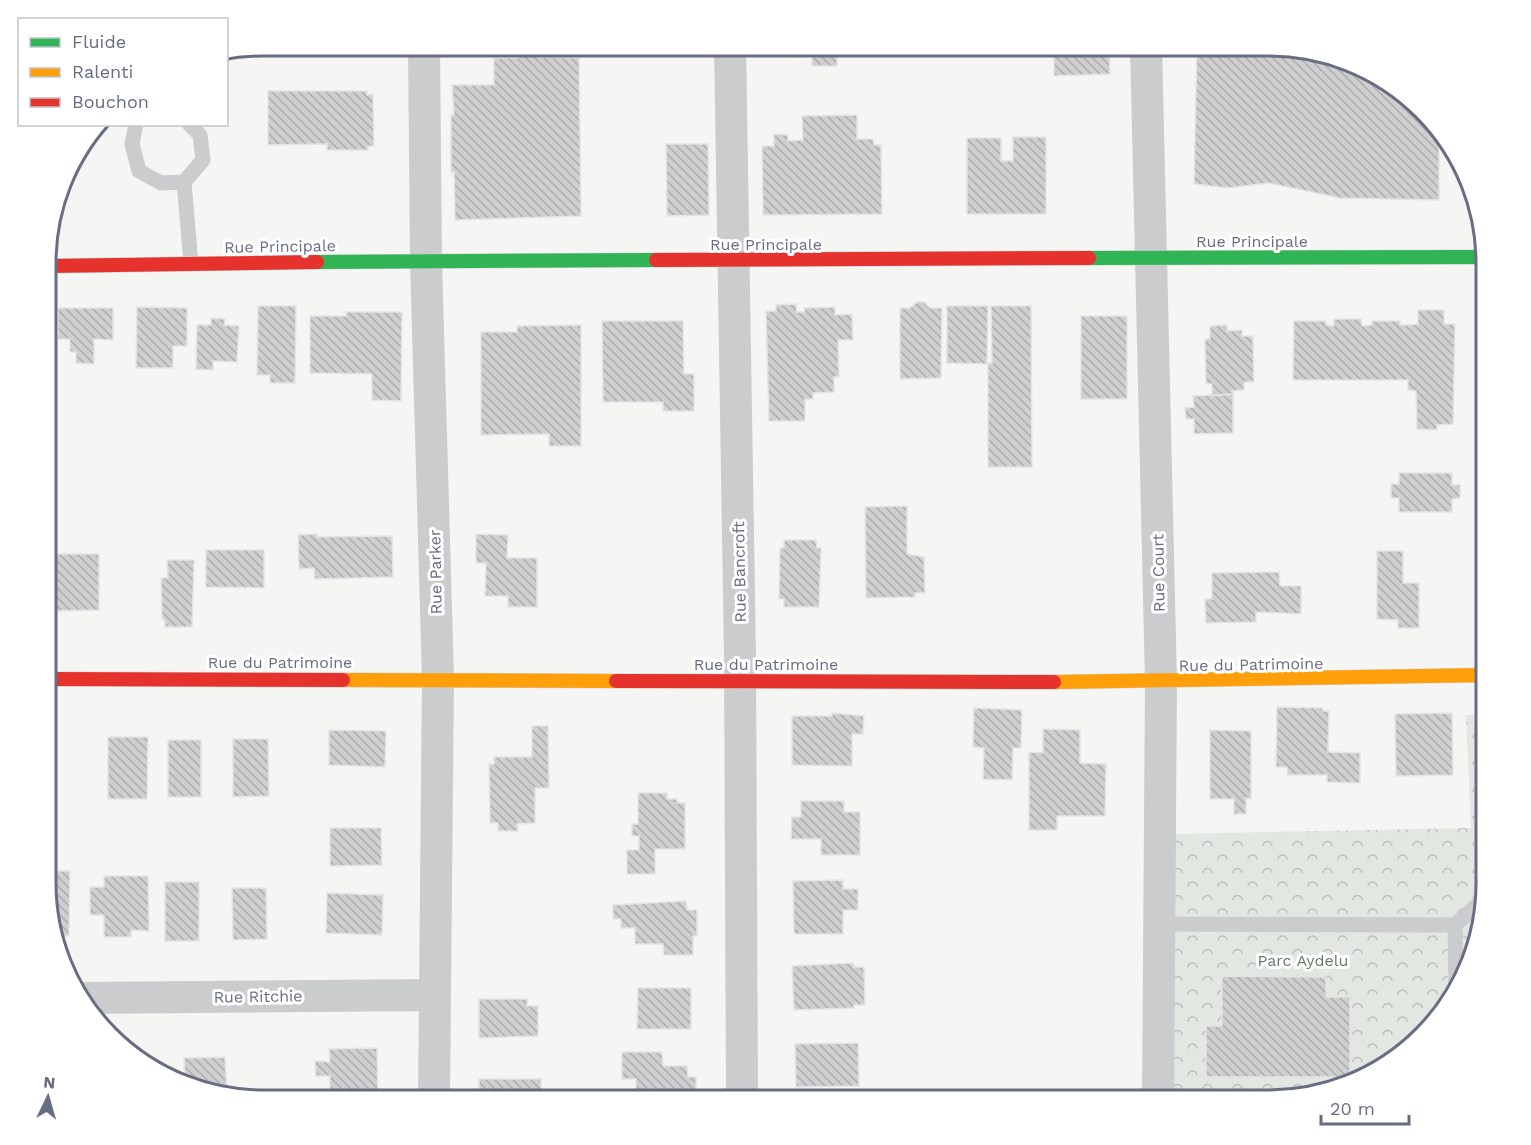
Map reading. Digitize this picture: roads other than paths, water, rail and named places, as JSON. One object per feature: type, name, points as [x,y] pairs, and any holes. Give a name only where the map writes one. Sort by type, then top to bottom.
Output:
[{"type":"street","name":"Rue Parker","points":[[424,56],[426,261],[438,678],[433,995],[434,1089]]},
{"type":"street","name":"Rue Bancroft","points":[[730,56],[740,680],[742,1089]]},
{"type":"street","name":"Rue Court","points":[[1146,56],[1161,682],[1158,1090]]},
{"type":"street","name":"Rue Principale","points":[[56,266],[426,261],[1476,257]]},
{"type":"street","name":"Rue du Patrimoine","points":[[56,679],[438,678],[1161,682],[1475,675]]},
{"type":"street","name":"Rue Ritchie","points":[[91,999],[433,995]]},
{"type":"lane","points":[[136,126],[132,144],[139,171],[161,183],[184,182]]},
{"type":"lane","points":[[191,126],[200,135],[203,160],[184,182],[191,264]]},
{"type":"lane","points":[[1159,924],[1455,925],[1474,907]]},
{"type":"lane","points":[[1455,925],[1456,971]]},
{"type":"park label","name":"Parc Aydelu","points":[[1303,960]]}]
